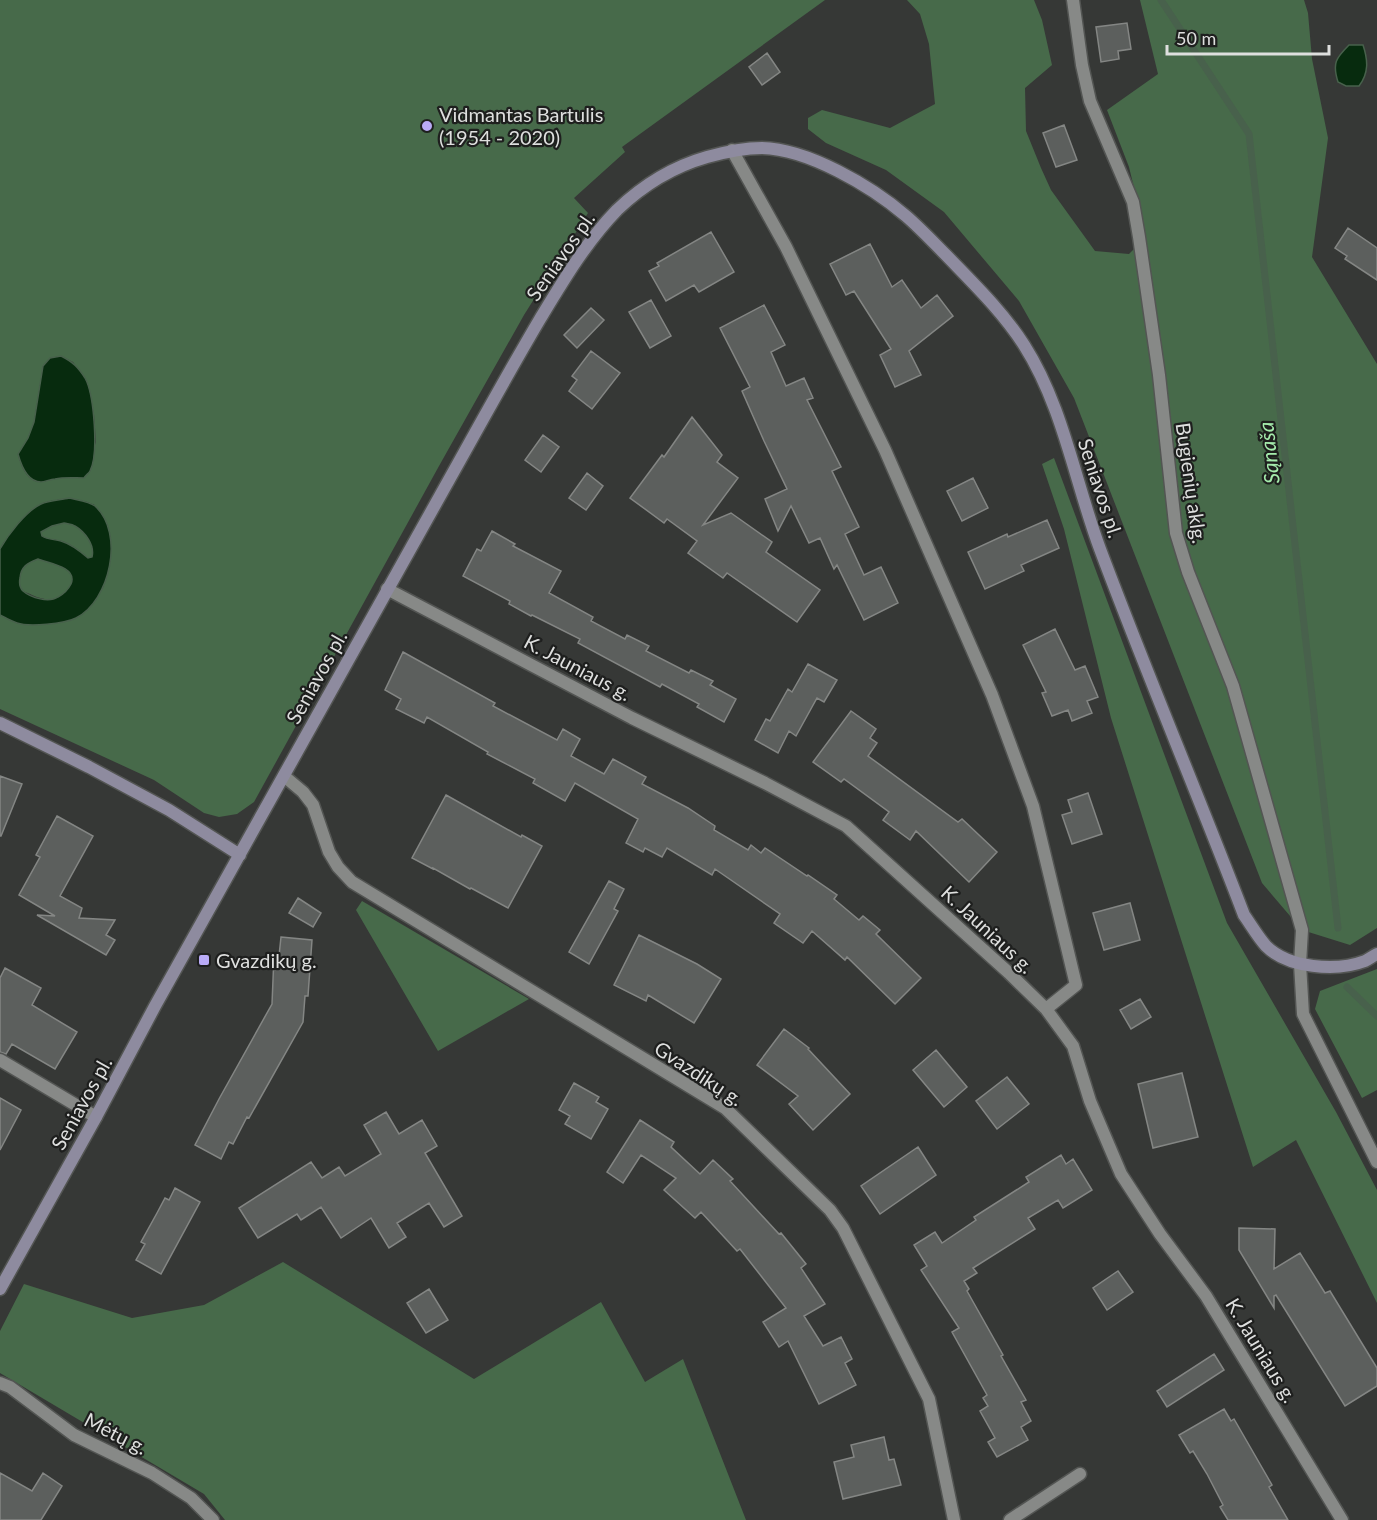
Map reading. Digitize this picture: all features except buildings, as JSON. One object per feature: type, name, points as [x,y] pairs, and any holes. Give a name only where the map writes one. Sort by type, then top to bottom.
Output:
[{"type":"main road","name":"Seniavos pl.","points":[[0,1289],[387,589],[459,464],[500,387],[567,274],[591,239],[617,210],[638,192],[660,176],[689,162],[732,150],[764,148],[800,155],[837,170],[869,189],[914,223],[997,310],[1024,345],[1052,403],[1118,598],[1244,915],[1266,946],[1300,964]]},
{"type":"main road","points":[[0,723],[169,810],[240,855]]},
{"type":"main road","points":[[1300,964],[1334,967],[1364,961],[1377,954]]},
{"type":"street","name":"Bugienių aklg.","points":[[1073,0],[1082,65],[1090,101],[1132,202],[1140,237],[1159,375],[1176,533],[1188,572],[1233,686],[1302,930],[1300,964],[1303,1014],[1377,1161]]},
{"type":"street","points":[[732,150],[786,247],[885,450],[992,694],[1033,806],[1076,985],[1046,1009]]},
{"type":"street","name":"K. Jauniaus g.","points":[[387,589],[846,826],[1046,1009],[1073,1046],[1090,1101],[1121,1174],[1160,1234],[1206,1296],[1342,1520]]},
{"type":"street","name":"Gvazdikų g.","points":[[284,777],[303,792],[313,806],[329,852],[338,867],[352,882],[725,1108],[830,1210],[843,1228],[928,1399],[954,1520]]},
{"type":"street","points":[[0,1060],[96,1117]]},
{"type":"street","name":"Mėtų g.","points":[[0,1383],[10,1387],[74,1435],[152,1473],[191,1498],[213,1520]]},
{"type":"street","points":[[1010,1520],[1080,1474]]},
{"type":"shaded area","points":[[0,0],[825,0],[622,147],[625,152],[574,198],[588,213],[524,315],[254,802],[237,814],[219,817],[204,813],[154,780],[0,709],[0,615],[19,623],[51,624],[75,618],[90,607],[104,586],[94,504],[4,542],[0,549]],"holes":[[[61,356],[73,362],[86,380],[94,414],[96,442],[84,478],[36,481],[25,473],[18,455],[34,422],[43,366],[50,358]]]},
{"type":"shaded area","points":[[907,0],[1034,0],[1042,20],[1052,65],[1025,88],[1026,131],[1051,190],[1095,251],[1129,254],[1146,237],[1129,167],[1107,110],[1158,74],[1140,0],[1304,0],[1308,13],[1312,59],[1328,138],[1312,257],[1377,364],[1377,928],[1350,945],[1302,930],[1262,883],[1074,398],[1019,301],[944,212],[886,170],[826,143],[808,129],[808,118],[822,110],[890,128],[935,104],[929,44],[920,14]]},
{"type":"shaded area","points":[[1349,45],[1363,45],[1365,51],[1366,71],[1359,86],[1346,86],[1338,82],[1336,75],[1336,61]]},
{"type":"shaded area","points":[[61,356],[77,368],[88,386],[95,438],[93,463],[84,478],[36,481],[25,472],[18,454],[34,422],[43,366],[50,358]]},
{"type":"shaded area","points":[[1054,458],[1227,923],[1336,1112],[1377,1190],[1377,1303],[1296,1140],[1253,1167],[1111,718],[1064,529],[1042,464]]},
{"type":"shaded area","points":[[69,498],[95,506],[104,518],[109,532],[111,549],[109,566],[98,597],[76,618],[63,622],[22,624],[0,615],[0,549],[18,524],[35,507]],"holes":[[[64,523],[75,526],[86,535],[91,544],[92,557],[88,558],[65,542],[42,536],[41,532]],[[38,559],[61,567],[70,573],[71,584],[66,592],[50,600],[35,598],[23,591],[20,585],[23,568]]]},
{"type":"shaded area","points":[[64,523],[75,526],[86,535],[91,544],[92,557],[88,558],[65,542],[42,536],[41,532]]},
{"type":"shaded area","points":[[38,559],[61,567],[70,573],[71,584],[64,595],[49,600],[23,591],[19,580],[23,568]]},
{"type":"shaded area","points":[[362,901],[529,999],[438,1051],[356,910]]},
{"type":"shaded area","points":[[1377,969],[1377,1090],[1362,1098],[1315,1009],[1320,991]]},
{"type":"shaded area","points":[[283,1262],[474,1379],[601,1302],[645,1382],[683,1359],[746,1520],[225,1520],[204,1494],[0,1373],[0,1331],[24,1284],[132,1318],[204,1305]]},
{"type":"waterway","name":"Sąnaša","points":[[1161,0],[1249,134],[1338,928]]},
{"type":"waterway","name":"Sąnaša","points":[[1347,987],[1377,1016]]},
{"type":"place","name":"Vidmantas Bartulis (1954 - 2020)","points":[[427,126]]},
{"type":"place","name":"Gvazdikų g.","points":[[204,960]]}]
